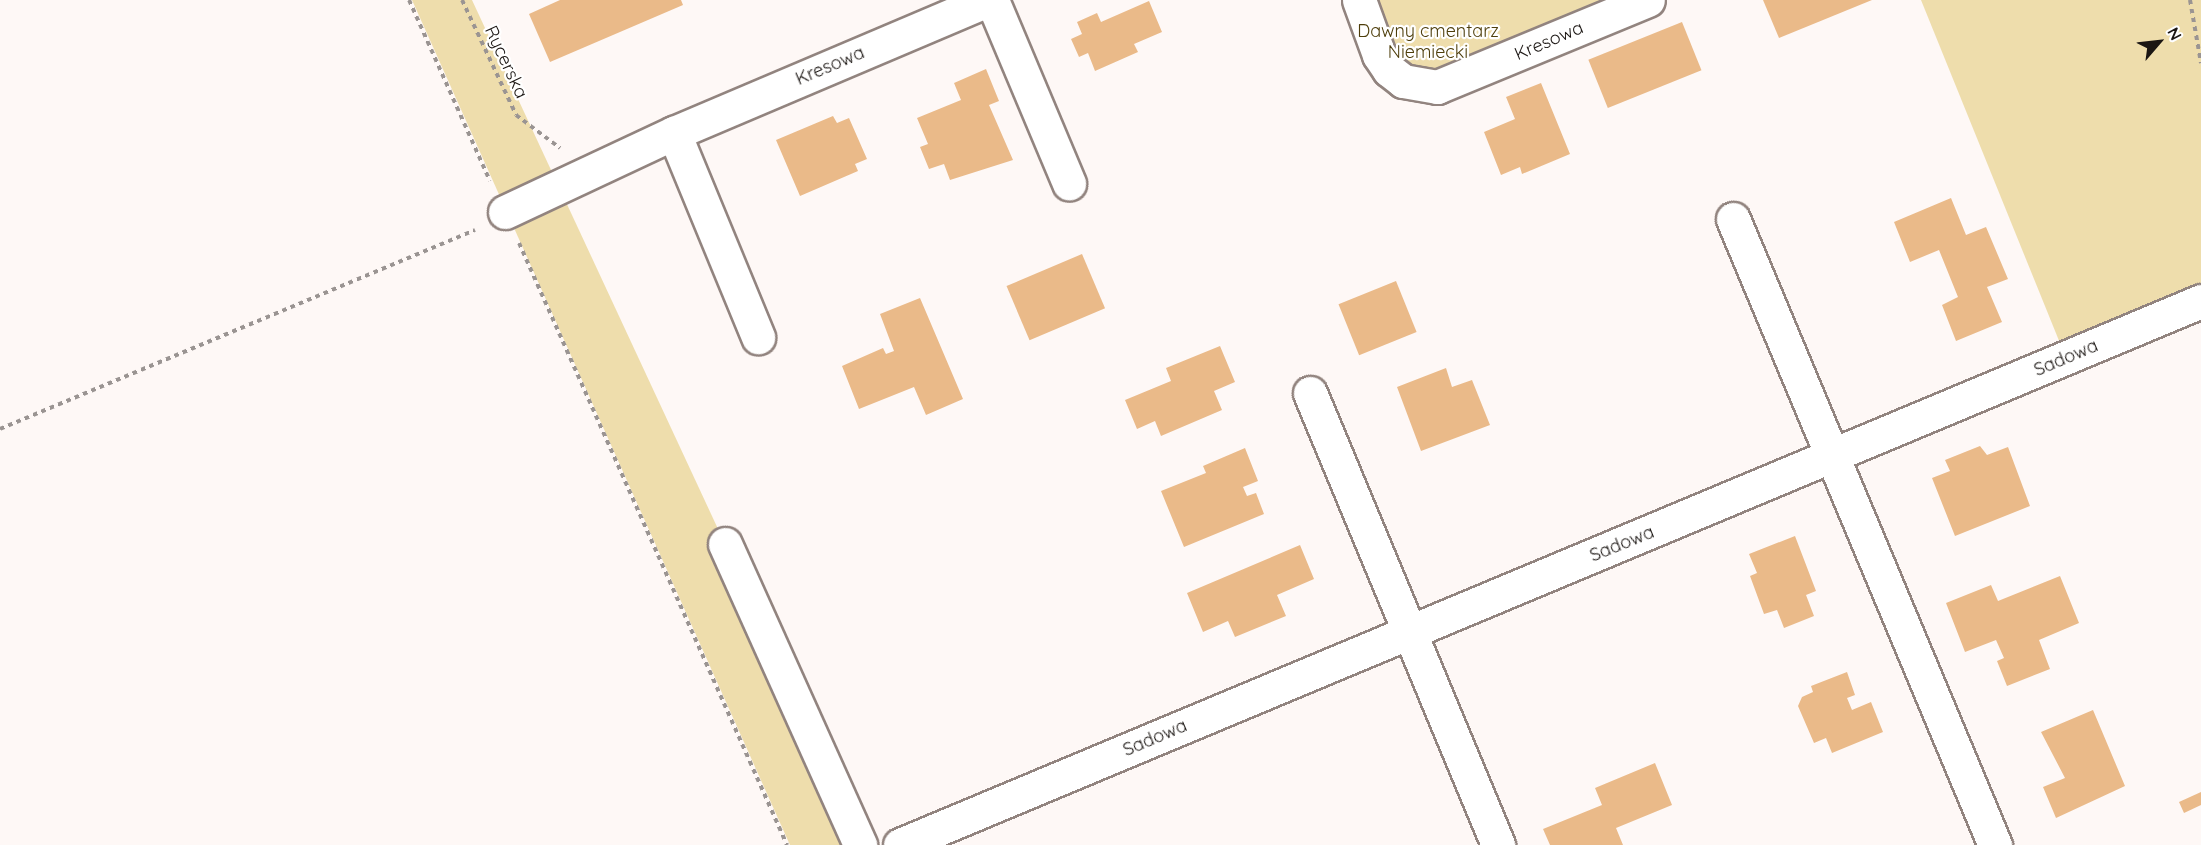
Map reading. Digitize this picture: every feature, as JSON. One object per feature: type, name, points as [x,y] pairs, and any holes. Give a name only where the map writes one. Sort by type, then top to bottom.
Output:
[{"type":"street","name":"Kresowa","points":[[505,212],[674,133],[987,0]]},
{"type":"street","points":[[992,0],[1069,183]]},
{"type":"street","name":"Kresowa","points":[[1359,0],[1379,55],[1389,70],[1403,81],[1437,87],[1648,0]]},
{"type":"street","points":[[674,133],[758,337]]},
{"type":"street","points":[[1732,219],[1995,845]]},
{"type":"street","name":"Sadowa","points":[[900,845],[1833,457],[2201,301]]},
{"type":"street","points":[[1310,393],[1411,631],[1498,845]]},
{"type":"street","points":[[725,544],[860,845]]},
{"type":"path","points":[[409,0],[787,845]]},
{"type":"path","name":"Rycerska","points":[[462,0],[516,115],[592,171]]},
{"type":"path","points":[[2190,0],[2201,63]]},
{"type":"path","points":[[0,429],[477,229]]},
{"type":"green space","points":[[412,0],[472,0],[725,544],[860,845],[790,845]]},
{"type":"green space","name":"Dawny cmentarz Niemiecki","points":[[1359,0],[1648,0],[1420,86]]},
{"type":"green space","points":[[1921,0],[2201,0],[2201,301],[2066,358]]},
{"type":"building","points":[[560,0],[681,0],[683,5],[550,62],[529,14]]},
{"type":"building","points":[[1763,0],[1872,0],[1779,38]]},
{"type":"building","points":[[1149,1],[1162,32],[1134,44],[1138,52],[1095,71],[1088,53],[1079,57],[1071,39],[1082,34],[1077,22],[1097,13],[1101,22]]},
{"type":"building","points":[[1682,22],[1701,70],[1608,108],[1588,60]]},
{"type":"building","points":[[986,69],[999,101],[989,105],[1013,160],[950,180],[944,164],[929,169],[920,147],[928,144],[917,118],[961,100],[954,83]]},
{"type":"building","points":[[1541,83],[1570,154],[1522,174],[1520,167],[1501,175],[1484,132],[1515,119],[1506,97]]},
{"type":"building","points":[[833,116],[837,123],[849,118],[867,159],[855,164],[858,171],[800,196],[776,140]]},
{"type":"building","points":[[1951,198],[1966,235],[1986,227],[2008,279],[1987,287],[2002,322],[1956,341],[1942,305],[1958,297],[1939,250],[1910,262],[1894,222]]},
{"type":"building","points":[[1082,254],[1105,308],[1030,340],[1007,286]]},
{"type":"building","points":[[1396,281],[1417,332],[1359,355],[1339,304]]},
{"type":"building","points":[[920,298],[963,399],[926,415],[914,387],[859,409],[842,366],[883,348],[886,354],[894,351],[880,314]]},
{"type":"building","points":[[1220,346],[1235,382],[1214,391],[1222,410],[1161,436],[1155,421],[1137,429],[1125,400],[1171,381],[1166,368]]},
{"type":"building","points":[[1446,368],[1452,387],[1472,380],[1490,425],[1421,451],[1397,387]]},
{"type":"building","points":[[1980,446],[1987,455],[2008,447],[2030,506],[1955,536],[1932,478],[1950,471],[1945,460]]},
{"type":"building","points":[[1245,448],[1258,481],[1243,487],[1247,496],[1256,493],[1264,514],[1184,547],[1161,491],[1206,473],[1203,466]]},
{"type":"building","points":[[1795,536],[1816,591],[1806,595],[1814,616],[1784,628],[1777,610],[1764,614],[1750,576],[1757,573],[1749,554]]},
{"type":"building","points":[[1300,545],[1314,579],[1277,595],[1286,616],[1235,637],[1228,621],[1203,632],[1187,593]]},
{"type":"building","points":[[2060,576],[2079,623],[2039,640],[2050,669],[2007,686],[1997,661],[2004,658],[1996,640],[1965,652],[1946,603],[1991,585],[1998,601]]},
{"type":"building","points":[[1847,672],[1855,695],[1847,698],[1852,710],[1871,702],[1883,732],[1832,753],[1826,738],[1814,743],[1798,706],[1802,697],[1813,692],[1811,686]]},
{"type":"building","points":[[2093,710],[2125,786],[2056,818],[2043,787],[2065,778],[2041,732]]},
{"type":"building","points":[[1655,763],[1672,805],[1616,828],[1623,845],[1550,845],[1543,829],[1602,805],[1595,788]]},
{"type":"building","points":[[2201,792],[2201,805],[2184,813],[2179,802]]}]
